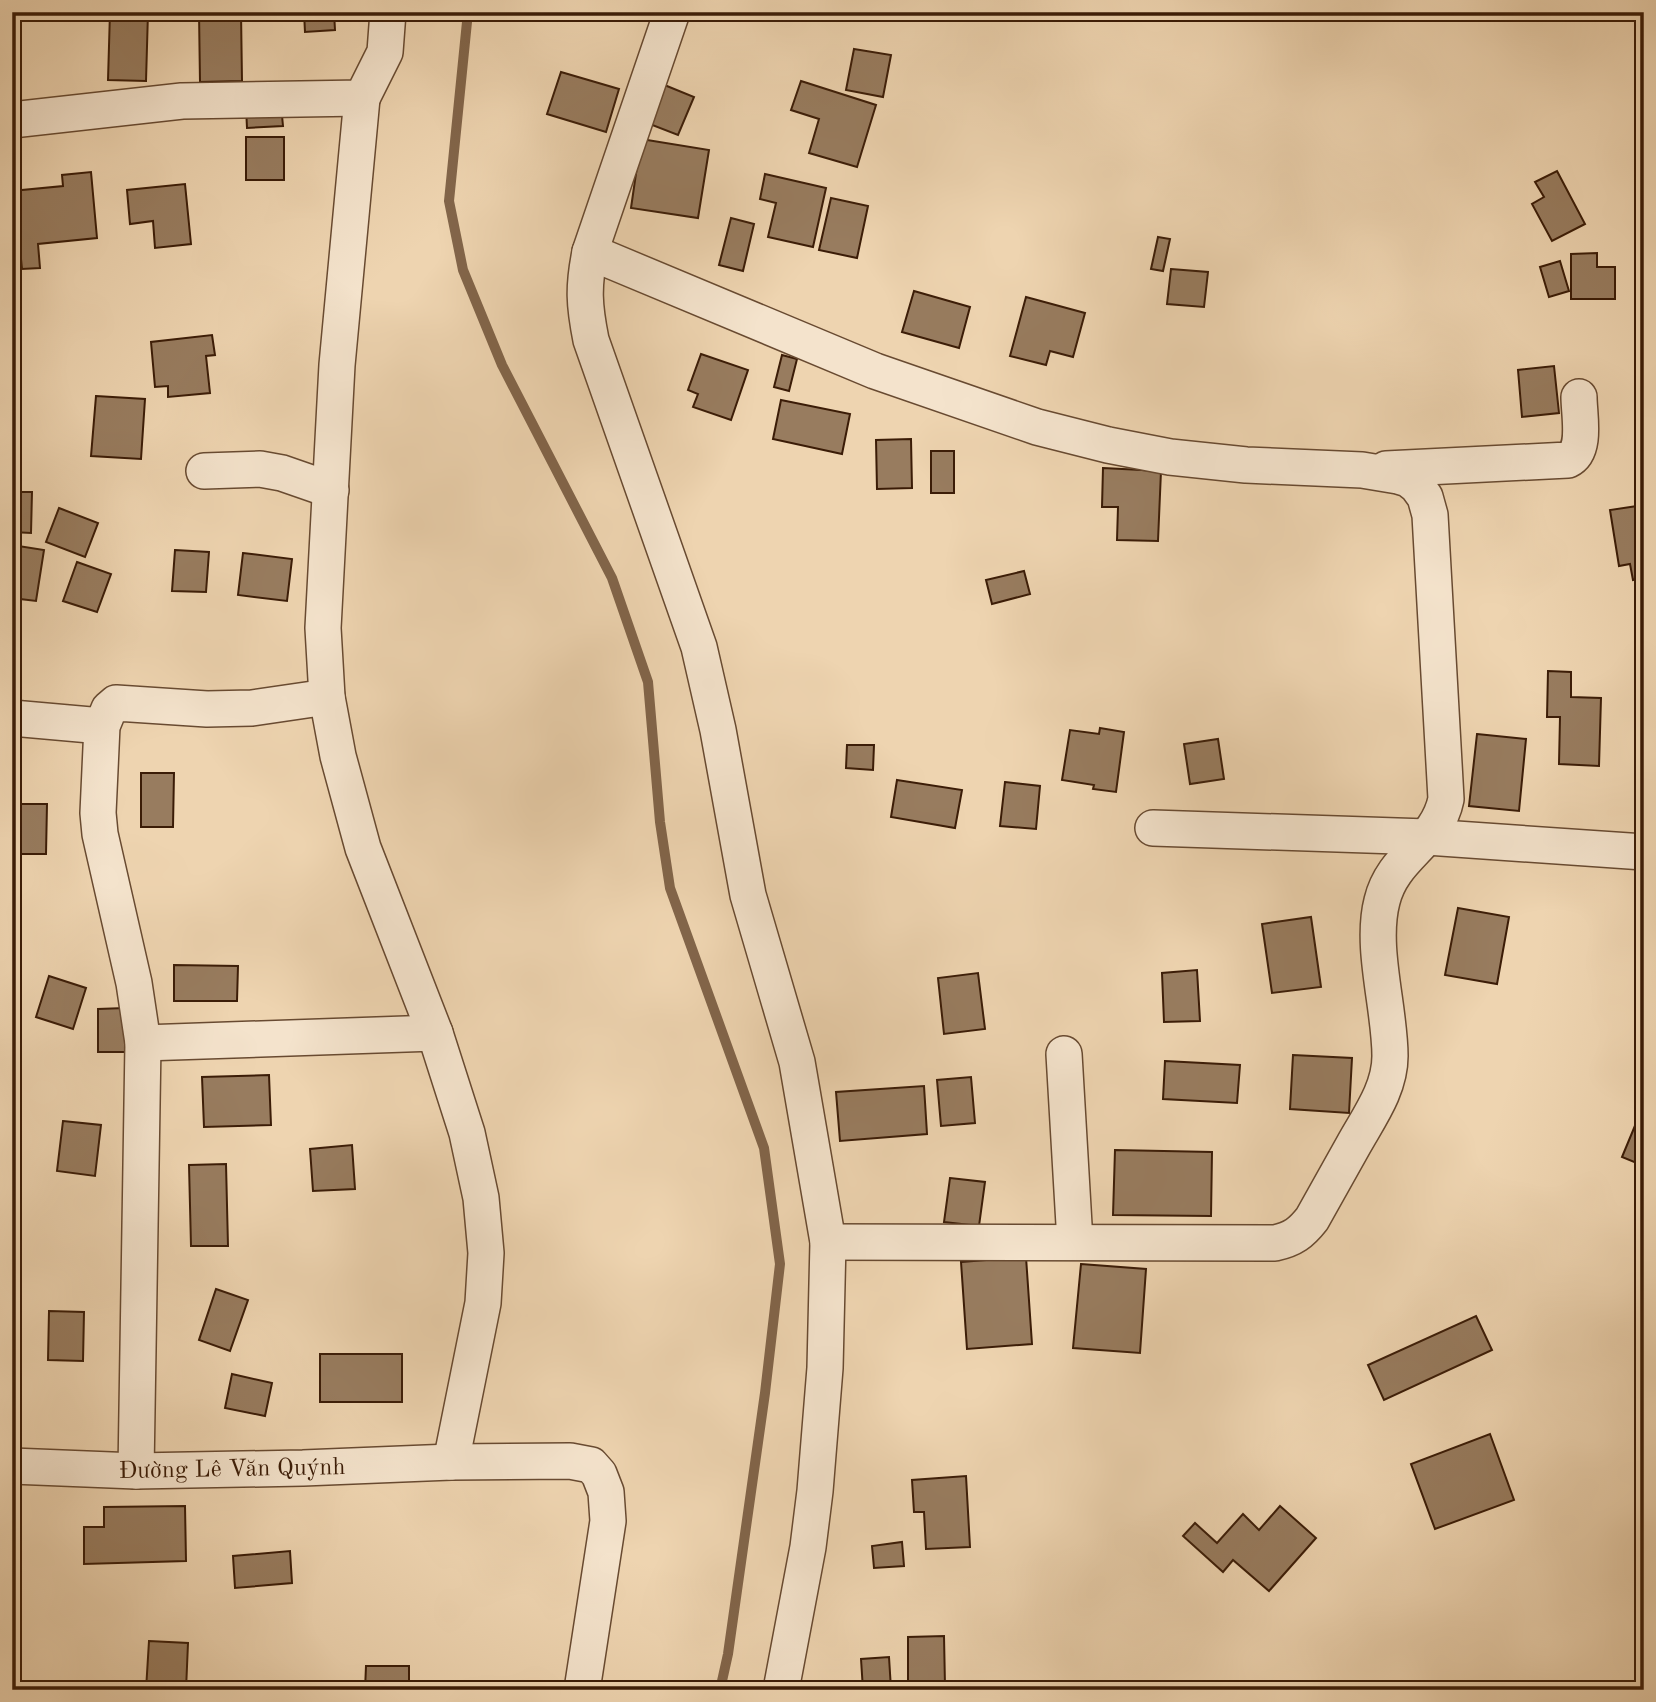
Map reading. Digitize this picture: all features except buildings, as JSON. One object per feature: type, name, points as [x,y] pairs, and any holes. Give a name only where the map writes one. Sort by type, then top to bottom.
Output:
[{"type":"street","points":[[388,12],[385,52],[362,97],[337,365],[323,628],[327,696],[338,756],[363,848],[435,1033],[467,1133],[481,1198],[486,1253],[483,1303],[451,1462]]},
{"type":"street","points":[[673,12],[590,252],[584,282],[586,315],[591,340],[699,648],[718,730],[748,895],[797,1062],[828,1242],[825,1368],[815,1491],[808,1547],[781,1690]]},
{"type":"street","points":[[12,120],[182,101],[362,97]]},
{"type":"street","points":[[590,252],[875,371],[1037,427],[1170,457],[1246,465],[1362,470],[1567,460],[1574,457],[1579,445],[1579,397]]},
{"type":"street","points":[[204,471],[260,469],[282,473],[331,490]]},
{"type":"street","points":[[828,1242],[1275,1243],[1289,1240],[1301,1233],[1312,1219],[1386,1083],[1390,1057],[1378,926],[1382,901],[1390,878],[1402,861],[1438,822],[1446,799],[1430,515],[1425,497],[1418,486],[1408,479],[1362,470]]},
{"type":"street","points":[[136,1471],[142,1043],[134,984],[100,834],[98,813],[102,726],[109,709],[116,703],[207,709],[251,708],[327,696]]},
{"type":"street","points":[[12,719],[102,726]]},
{"type":"street","points":[[1153,828],[1427,837],[1644,852]]},
{"type":"street","points":[[142,1043],[435,1033]]},
{"type":"street","points":[[1064,1054],[1075,1242]]},
{"type":"street","name":"Đường Lê Văn Quýnh","points":[[12,1465],[136,1471],[451,1462],[570,1461],[590,1465],[599,1474],[606,1492],[608,1521],[582,1690]]},
{"type":"waterway","points":[[468,12],[449,201],[463,270],[502,365],[612,578],[648,682],[660,822],[670,888],[764,1148],[780,1264],[765,1393],[728,1654],[720,1690]]}]
